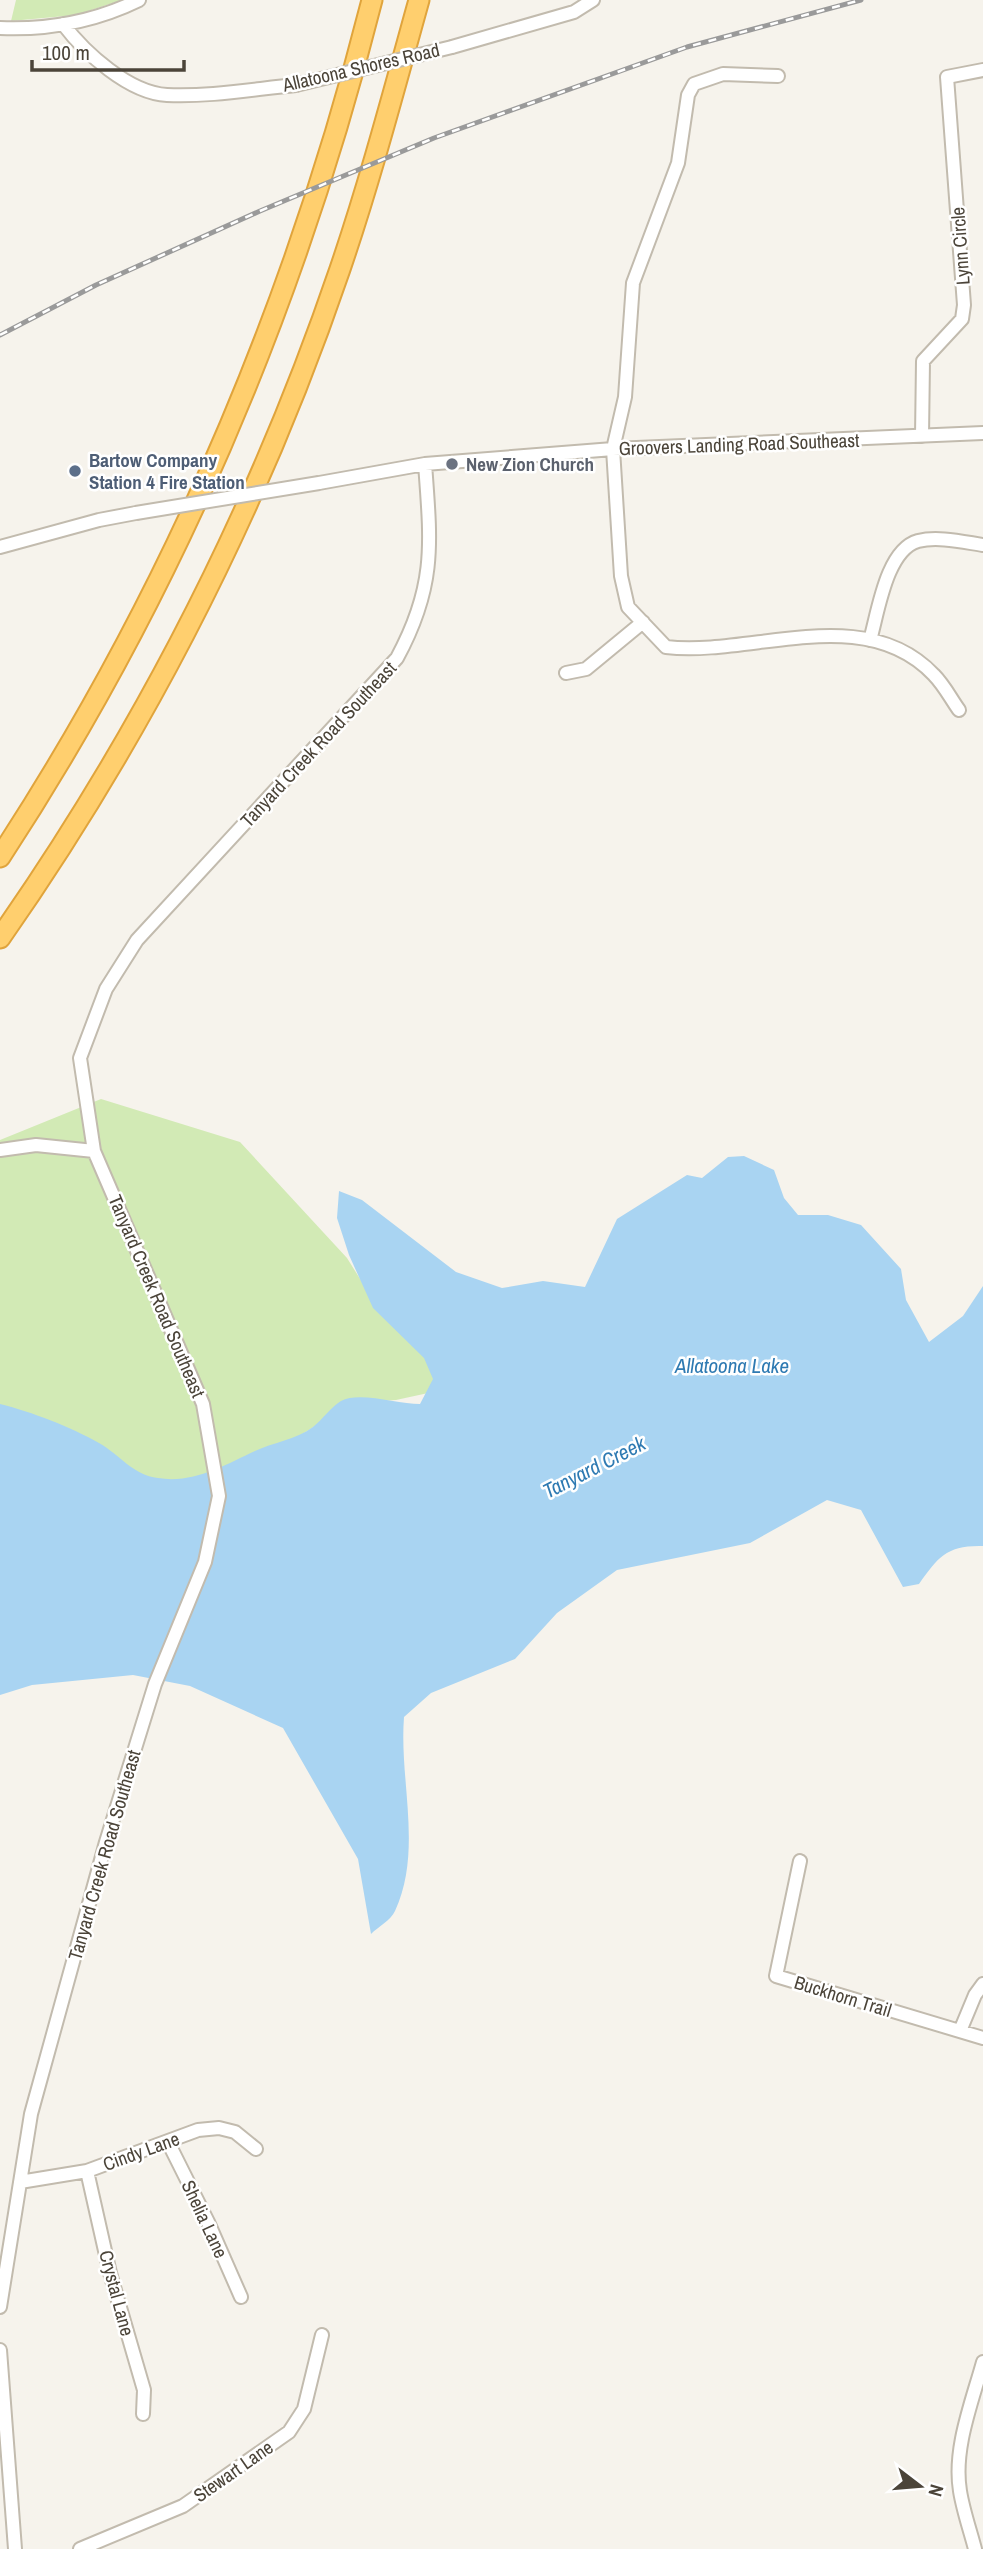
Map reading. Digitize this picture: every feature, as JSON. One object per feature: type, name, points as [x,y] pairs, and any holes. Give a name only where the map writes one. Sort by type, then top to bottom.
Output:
[{"type":"highway","points":[[0,857],[73,741],[124,652],[220,454],[278,308],[318,189],[372,0]]},
{"type":"highway","points":[[0,937],[112,765],[190,626],[248,503],[286,415],[340,270],[419,0]]},
{"type":"street","points":[[0,28],[63,24],[113,12],[139,0]]},
{"type":"street","name":"Allatoona Shores Road","points":[[63,24],[74,39],[114,76],[165,95],[296,85],[452,47],[574,12],[593,0]]},
{"type":"street","name":"Lynn Circle","points":[[922,436],[923,361],[962,319],[964,305],[947,77],[983,70]]},
{"type":"street","points":[[778,76],[723,74],[694,84],[688,95],[678,163],[633,283],[625,397],[613,449],[621,576],[628,607],[666,648],[691,650],[821,635],[870,640],[899,648],[934,675],[958,710]]},
{"type":"street","name":"Groovers Landing Road Southeast","points":[[0,547],[99,520],[425,464],[613,449],[983,433]]},
{"type":"street","name":"Tanyard Creek Road Southeast","points":[[0,2307],[31,2114],[106,1842],[155,1684],[205,1562],[219,1496],[203,1404],[94,1151],[80,1058],[90,1023],[106,989],[137,940],[397,659],[416,622],[427,587],[431,544],[425,464]]},
{"type":"street","points":[[870,640],[893,561],[916,541],[941,540],[983,545]]},
{"type":"street","points":[[566,673],[586,669],[643,622]]},
{"type":"street","points":[[0,1150],[36,1145],[94,1151]]},
{"type":"street","name":"Buckhorn Trail","points":[[800,1861],[776,1976],[983,2038]]},
{"type":"street","points":[[960,2031],[975,1995],[983,1984]]},
{"type":"street","name":"Cindy Lane","points":[[20,2182],[87,2171],[198,2130],[219,2128],[235,2132],[256,2148]]},
{"type":"street","name":"Shelia Lane","points":[[168,2142],[208,2222],[241,2297]]},
{"type":"street","name":"Crystal Lane","points":[[87,2171],[110,2273],[144,2390],[144,2414]]},
{"type":"street","name":"Stewart Lane","points":[[80,2549],[183,2506],[289,2432],[304,2409],[322,2335]]},
{"type":"street","points":[[0,2350],[6,2506],[15,2549]]},
{"type":"street","points":[[983,2362],[964,2432],[959,2489],[975,2549],[983,2546]]},
{"type":"green space","points":[[16,0],[122,0],[76,15],[11,21]]},
{"type":"green space","points":[[101,1099],[240,1142],[347,1258],[377,1306],[430,1352],[442,1390],[396,1400],[352,1403],[245,1470],[172,1492],[0,1458],[0,1140]]},
{"type":"water","name":"Allatoona Lake","points":[[744,1156],[774,1170],[784,1198],[798,1215],[828,1215],[861,1225],[901,1269],[906,1300],[929,1342],[963,1316],[983,1286],[983,1546],[952,1550],[938,1560],[919,1584],[903,1587],[861,1510],[827,1500],[750,1543],[617,1570],[557,1613],[515,1659],[431,1693],[404,1717],[408,1864],[395,1911],[371,1934],[358,1859],[283,1728],[190,1686],[133,1675],[32,1685],[0,1695],[0,1404],[76,1431],[107,1448],[141,1473],[171,1479],[208,1472],[299,1435],[313,1427],[341,1401],[349,1398],[420,1404],[433,1379],[424,1358],[373,1308],[349,1255],[337,1218],[339,1191],[362,1200],[456,1272],[502,1288],[543,1281],[585,1287],[617,1219],[687,1175],[702,1178],[728,1157]]},
{"type":"railway","points":[[0,335],[96,285],[260,211],[434,138],[687,47],[861,0]]},
{"type":"place","name":"New Zion Church","points":[[452,464]]},
{"type":"place","name":"Bartow Company Station 4 Fire Station","points":[[75,471]]},
{"type":"water label","name":"Tanyard Creek","points":[[594,1467]]}]
